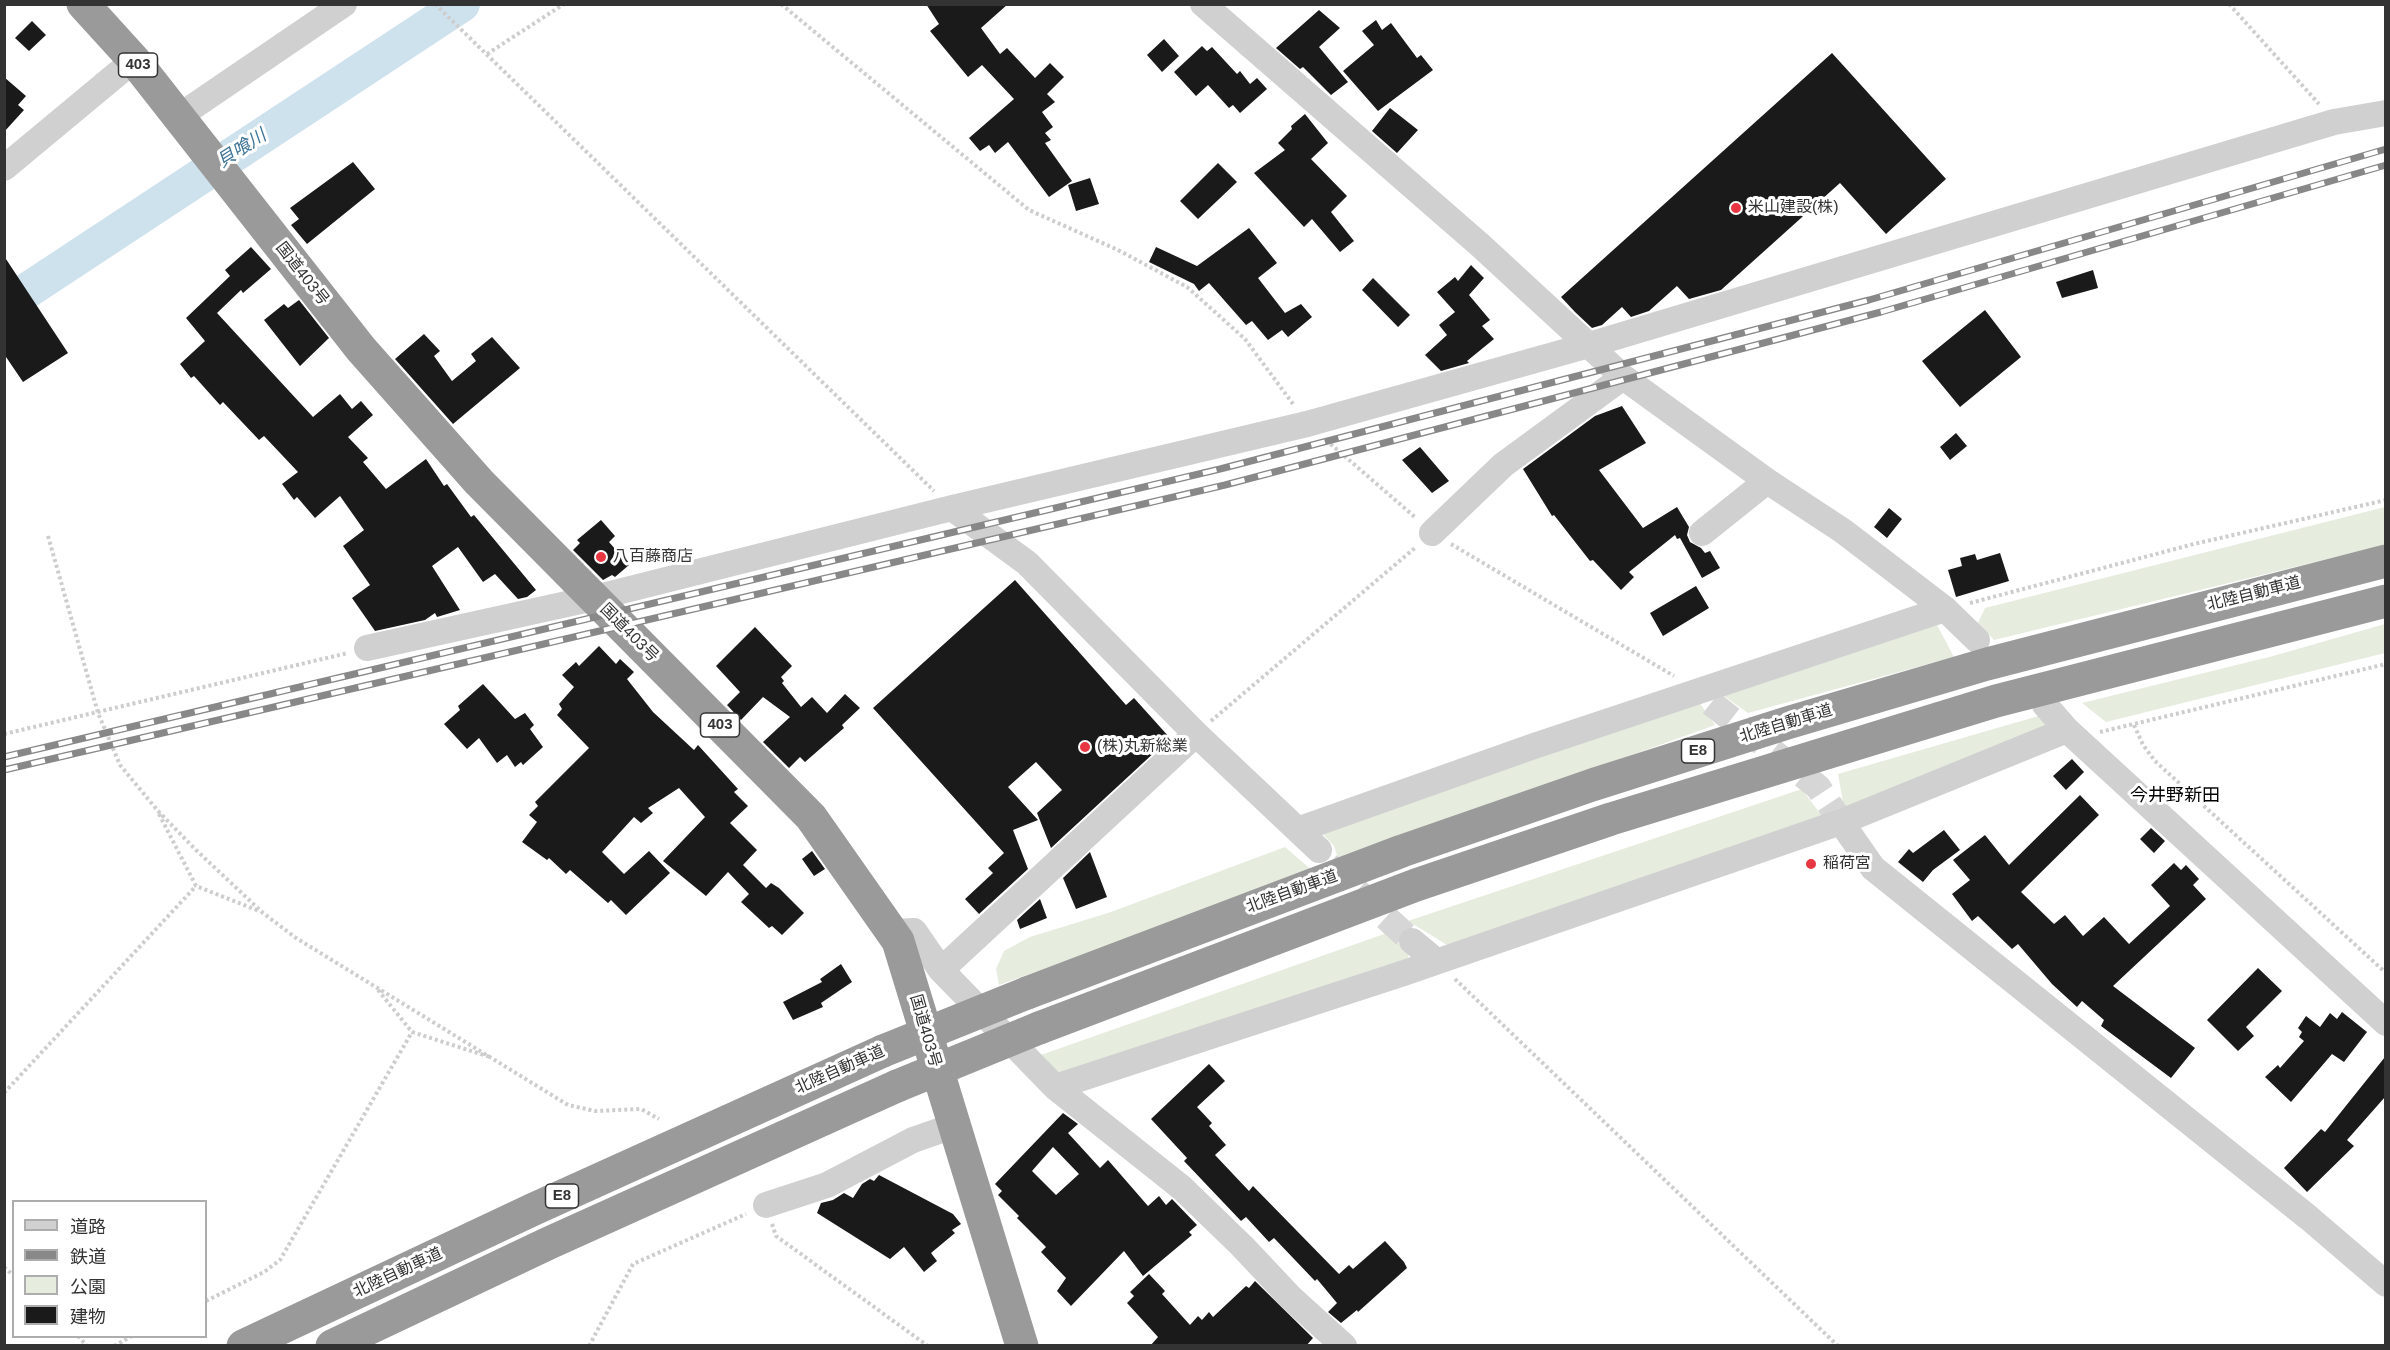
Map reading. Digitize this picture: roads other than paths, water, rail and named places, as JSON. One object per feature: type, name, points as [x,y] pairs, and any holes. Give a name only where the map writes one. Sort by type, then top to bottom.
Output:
[{"type":"highway","name":"国道403号","points":[[83,4],[134,60],[369,358],[479,482],[811,817],[892,932],[898,941],[952,1126],[1022,1346]]},
{"type":"highway","name":"北陸自動車道","points":[[243,1346],[555,1199],[883,1051],[1027,993],[1402,851],[1592,785],[1787,723],[1987,664],[2385,561]]},
{"type":"highway","name":"E8","points":[[332,1346],[549,1243],[897,1086],[1039,1028],[1405,890],[1622,815],[1996,701],[2385,601]]},
{"type":"street","points":[[183,124],[344,4]]},
{"type":"street","points":[[1203,4],[1480,245],[1623,377],[1767,481],[1843,531],[1945,609],[1977,640]]},
{"type":"street","points":[[4,168],[134,60]]},
{"type":"street","points":[[367,648],[594,598],[952,508],[1307,424],[1590,345],[2334,122],[2385,113]]},
{"type":"street","points":[[1432,533],[1503,465],[1623,377]]},
{"type":"street","points":[[1702,533],[1767,481]]},
{"type":"street","points":[[952,508],[1026,563],[1196,734],[1319,850]]},
{"type":"street","points":[[1300,830],[1705,697],[1945,609]]},
{"type":"street","points":[[2044,705],[2075,737],[2385,1023]]},
{"type":"street","points":[[941,970],[1196,734]]},
{"type":"street","points":[[1055,1087],[1436,961],[1841,822],[2075,737]]},
{"type":"street","points":[[1841,822],[1873,868],[2308,1218],[2385,1284]]},
{"type":"street","points":[[892,932],[914,931],[941,970],[1055,1087],[1182,1188],[1291,1298],[1344,1346]]},
{"type":"street","points":[[1412,941],[1436,961]]},
{"type":"street","points":[[766,1205],[827,1185],[913,1140],[952,1126]]},
{"type":"waterway","name":"貝喰川","points":[[22,294],[462,4]]},
{"type":"tunnel","points":[[1711,703],[1818,787],[1841,822]]},
{"type":"tunnel","points":[[1328,865],[1412,941]]},
{"type":"railway","points":[[4,757],[1220,469],[1869,300],[2386,149]]},
{"type":"railway","points":[[4,770],[1225,485],[1881,312],[2386,165]]},
{"type":"place","name":"米山建設(株)","points":[[1736,208]]},
{"type":"place","name":"八百藤商店","points":[[601,557]]},
{"type":"place","name":"(株)丸新総業","points":[[1085,747]]},
{"type":"place","name":"稲荷宮","points":[[1811,864]]},
{"type":"district","name":"今井野新田","points":[[2175,796]]}]
